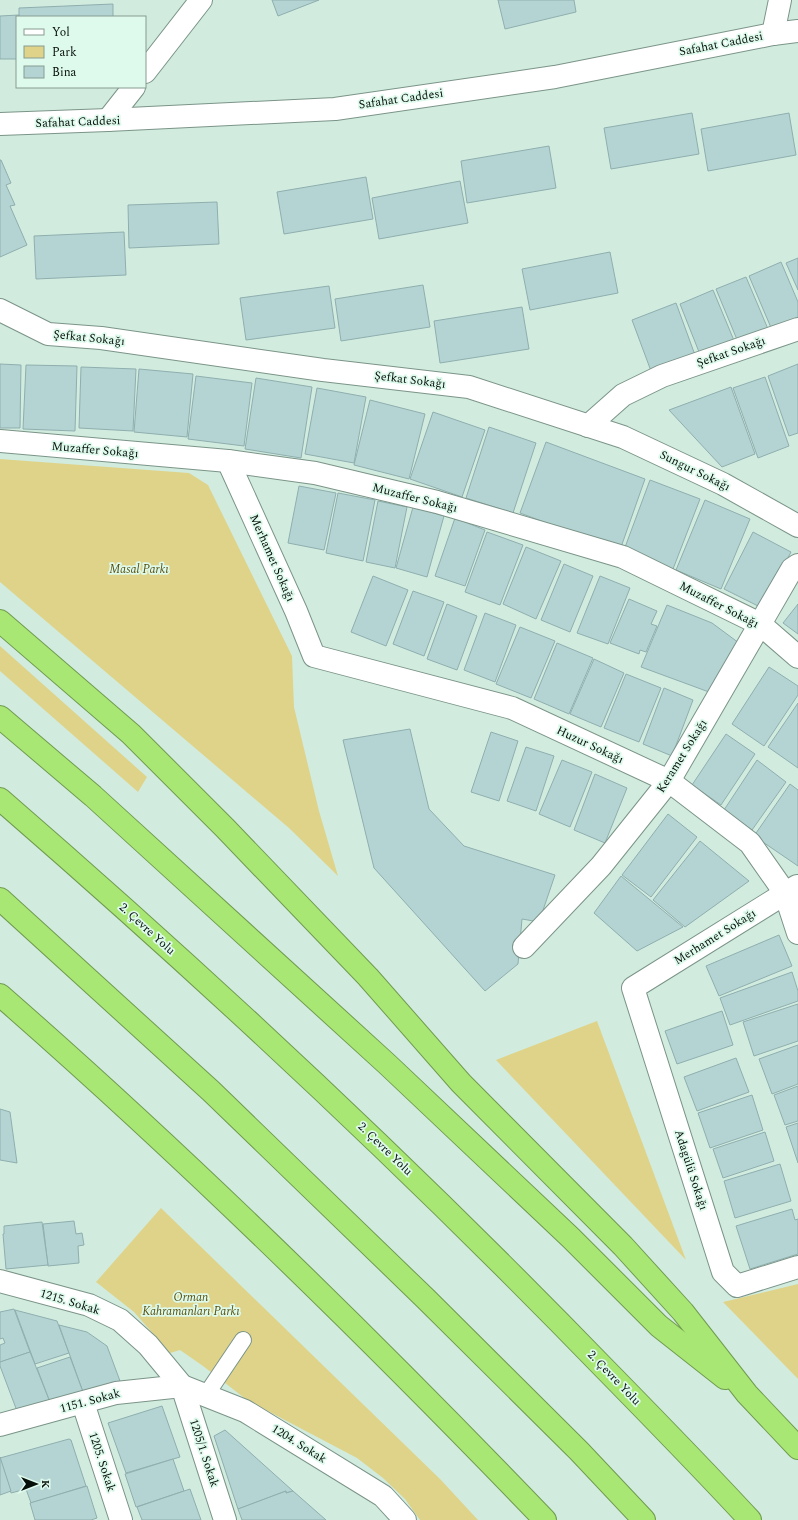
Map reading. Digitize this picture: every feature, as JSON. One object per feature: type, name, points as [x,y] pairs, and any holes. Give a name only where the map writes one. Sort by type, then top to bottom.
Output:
[{"type":"highway","points":[[0,621],[131,734],[225,828],[368,977],[461,1084],[623,1246],[684,1312],[747,1394],[798,1448]]},
{"type":"highway","points":[[0,716],[93,796],[381,1058],[571,1238],[659,1326],[747,1394]]},
{"type":"highway","name":"2. Çevre Yolu","points":[[0,799],[102,888],[361,1126],[512,1273],[750,1520]]},
{"type":"highway","points":[[0,899],[211,1091],[541,1412],[644,1520]]},
{"type":"highway","points":[[0,995],[68,1055],[231,1206],[379,1350],[545,1520]]},
{"type":"highway","points":[[0,1013],[68,1055]]},
{"type":"street","points":[[146,71],[201,0]]},
{"type":"street","points":[[773,34],[780,0]]},
{"type":"street","name":"Safahat Caddesi","points":[[0,124],[335,109],[555,77],[773,34],[798,31]]},
{"type":"street","points":[[108,120],[133,88]]},
{"type":"street","name":"Şefkat Sokağı","points":[[0,310],[48,334],[101,338],[323,370],[469,387],[588,426],[623,395],[662,376],[798,329]]},
{"type":"street","name":"Sungur Sokağı","points":[[588,426],[623,437],[724,484],[798,526]]},
{"type":"street","name":"Muzaffer Sokağı","points":[[0,441],[228,461],[315,473],[437,502],[623,557],[760,624],[798,657]]},
{"type":"street","name":"Merhamet Sokağı","points":[[228,461],[296,611],[314,656]]},
{"type":"street","name":"Keramet Sokağı","points":[[524,947],[601,866],[669,781],[792,569],[798,565]]},
{"type":"street","name":"Huzur Sokağı","points":[[314,656],[512,708],[669,781],[750,843],[791,889],[798,933]]},
{"type":"street","name":"Merhamet Sokağı","points":[[633,988],[791,889]]},
{"type":"street","name":"Adagülü Sokağı","points":[[633,988],[723,1272],[737,1286],[798,1267]]},
{"type":"street","name":"1215. Sokak","points":[[0,1281],[88,1305],[120,1320],[148,1345],[182,1386]]},
{"type":"street","name":"1204. Sokak","points":[[182,1386],[245,1411],[383,1496],[406,1520]]},
{"type":"street","name":"1151. Sokak","points":[[0,1425],[116,1393],[182,1386]]},
{"type":"street","name":"1205/1. Sokak","points":[[182,1386],[225,1520]]},
{"type":"street","name":"1205. Sokak","points":[[83,1403],[121,1520]]},
{"type":"lane","points":[[206,1395],[243,1340]]},
{"type":"green space","name":"Masal Parkı","points":[[0,459],[189,473],[208,485],[292,656],[294,707],[319,811],[338,876],[289,828],[0,582]]},
{"type":"green space","points":[[0,646],[147,777],[138,792],[0,671]]},
{"type":"green space","points":[[597,1021],[686,1260],[496,1060]]},
{"type":"green space","name":"Orman Kahramanları Parkı","points":[[161,1208],[441,1480],[478,1520],[420,1520],[405,1499],[383,1478],[357,1458],[247,1400],[180,1350],[170,1353],[134,1312],[96,1282]]},
{"type":"green space","points":[[798,1284],[798,1379],[723,1302]]},
{"type":"building","points":[[272,0],[319,0],[278,16]]},
{"type":"building","points":[[498,0],[574,0],[576,12],[505,29]]},
{"type":"building","points":[[113,4],[113,16],[19,16],[19,8]]},
{"type":"building","points":[[19,15],[16,16],[16,59],[0,59],[0,16]]},
{"type":"building","points":[[692,113],[699,154],[611,169],[604,128]]},
{"type":"building","points":[[789,113],[796,155],[708,171],[701,129]]},
{"type":"building","points":[[549,146],[556,188],[467,203],[461,161]]},
{"type":"building","points":[[0,160],[11,183],[6,185],[15,205],[10,206],[27,245],[0,257]]},
{"type":"building","points":[[366,177],[373,219],[284,234],[277,192]]},
{"type":"building","points":[[460,181],[468,223],[379,239],[372,198]]},
{"type":"building","points":[[217,202],[219,244],[129,248],[128,205]]},
{"type":"building","points":[[124,232],[126,275],[36,279],[34,236]]},
{"type":"building","points":[[610,252],[618,293],[530,310],[522,269]]},
{"type":"building","points":[[798,258],[798,290],[786,263]]},
{"type":"building","points":[[781,262],[798,302],[798,319],[772,330],[749,276]]},
{"type":"building","points":[[746,277],[768,329],[738,342],[716,289]]},
{"type":"building","points":[[423,285],[430,327],[341,341],[335,299]]},
{"type":"building","points":[[329,286],[335,328],[246,340],[240,298]]},
{"type":"building","points":[[713,290],[735,343],[701,357],[680,304]]},
{"type":"building","points":[[676,303],[695,355],[651,371],[632,320]]},
{"type":"building","points":[[522,307],[529,349],[440,363],[434,321]]},
{"type":"building","points":[[0,364],[21,365],[20,428],[0,428]]},
{"type":"building","points":[[798,364],[798,433],[789,436],[768,376]]},
{"type":"building","points":[[26,365],[77,366],[75,431],[23,429]]},
{"type":"building","points":[[81,367],[136,369],[133,431],[79,428]]},
{"type":"building","points":[[139,369],[193,374],[187,437],[134,432]]},
{"type":"building","points":[[196,376],[252,383],[244,446],[188,439]]},
{"type":"building","points":[[765,377],[789,446],[758,458],[733,388]]},
{"type":"building","points":[[256,378],[312,387],[301,458],[245,449]]},
{"type":"building","points":[[731,387],[755,454],[722,467],[669,410]]},
{"type":"building","points":[[317,388],[366,397],[354,463],[305,454]]},
{"type":"building","points":[[370,400],[425,414],[409,479],[354,465]]},
{"type":"building","points":[[433,412],[485,430],[462,497],[410,479]]},
{"type":"building","points":[[489,427],[536,443],[513,513],[466,498]]},
{"type":"building","points":[[546,442],[645,479],[620,550],[520,513]]},
{"type":"building","points":[[650,480],[700,499],[673,569],[624,550]]},
{"type":"building","points":[[299,486],[336,493],[324,550],[288,543]]},
{"type":"building","points":[[338,493],[375,500],[363,561],[326,553]]},
{"type":"building","points":[[705,500],[750,519],[721,589],[676,570]]},
{"type":"building","points":[[378,501],[407,507],[395,568],[366,562]]},
{"type":"building","points":[[413,507],[444,516],[427,577],[396,568]]},
{"type":"building","points":[[455,518],[485,530],[465,586],[435,576]]},
{"type":"building","points":[[487,532],[523,545],[500,605],[465,592]]},
{"type":"building","points":[[753,532],[791,552],[762,608],[724,589]]},
{"type":"building","points":[[526,547],[561,561],[536,619],[503,604]]},
{"type":"building","points":[[564,564],[593,576],[570,632],[541,620]]},
{"type":"building","points":[[373,576],[408,590],[386,646],[351,632]]},
{"type":"building","points":[[600,576],[630,588],[608,644],[577,633]]},
{"type":"building","points":[[413,591],[444,602],[424,656],[393,644]]},
{"type":"building","points":[[629,599],[657,611],[651,624],[657,626],[646,652],[640,650],[639,654],[610,643]]},
{"type":"building","points":[[447,604],[477,616],[457,670],[427,659]]},
{"type":"building","points":[[798,604],[798,634],[783,623]]},
{"type":"building","points":[[667,605],[712,623],[739,643],[709,692],[641,667]]},
{"type":"building","points":[[485,613],[516,625],[495,682],[464,670]]},
{"type":"building","points":[[520,627],[555,641],[531,698],[496,684]]},
{"type":"building","points":[[557,643],[593,658],[569,714],[534,699]]},
{"type":"building","points":[[594,659],[624,673],[601,727],[570,714]]},
{"type":"building","points":[[769,667],[798,686],[798,695],[764,746],[732,724]]},
{"type":"building","points":[[626,674],[661,688],[639,742],[604,728]]},
{"type":"building","points":[[664,688],[693,700],[672,756],[643,744]]},
{"type":"building","points":[[798,703],[798,768],[768,747]]},
{"type":"building","points":[[410,729],[429,809],[464,846],[555,875],[539,922],[522,919],[518,964],[485,991],[374,868],[343,740]]},
{"type":"building","points":[[491,732],[518,741],[499,801],[471,792]]},
{"type":"building","points":[[726,734],[755,754],[721,805],[692,785]]},
{"type":"building","points":[[526,747],[554,756],[536,811],[507,801]]},
{"type":"building","points":[[562,760],[592,772],[570,827],[539,814]]},
{"type":"building","points":[[757,760],[786,782],[752,830],[724,810]]},
{"type":"building","points":[[595,774],[627,788],[605,843],[574,830]]},
{"type":"building","points":[[790,784],[798,790],[798,866],[754,836]]},
{"type":"building","points":[[668,814],[697,837],[651,897],[622,875]]},
{"type":"building","points":[[700,841],[749,881],[685,927],[653,900]]},
{"type":"building","points":[[621,876],[683,927],[637,951],[594,913]]},
{"type":"building","points":[[779,935],[792,966],[719,996],[706,966]]},
{"type":"building","points":[[792,972],[798,991],[798,1001],[730,1025],[720,998]]},
{"type":"building","points":[[798,1004],[798,1041],[754,1056],[743,1022]]},
{"type":"building","points":[[722,1011],[733,1045],[677,1064],[665,1031]]},
{"type":"building","points":[[798,1045],[798,1084],[772,1094],[759,1059]]},
{"type":"building","points":[[736,1058],[749,1092],[697,1111],[684,1077]]},
{"type":"building","points":[[798,1086],[798,1121],[785,1125],[774,1095]]},
{"type":"building","points":[[752,1095],[763,1130],[710,1148],[698,1113]]},
{"type":"building","points":[[0,1109],[10,1112],[17,1163],[0,1160]]},
{"type":"building","points":[[798,1123],[798,1163],[786,1127]]},
{"type":"building","points":[[765,1132],[774,1161],[723,1178],[713,1149]]},
{"type":"building","points":[[780,1164],[791,1201],[735,1218],[724,1181]]},
{"type":"building","points":[[792,1209],[795,1220],[798,1219],[798,1254],[750,1269],[736,1226]]},
{"type":"building","points":[[74,1221],[76,1234],[82,1233],[84,1245],[78,1246],[79,1263],[48,1266],[43,1224]]},
{"type":"building","points":[[42,1222],[48,1265],[6,1269],[3,1234],[4,1226]]},
{"type":"building","points":[[14,1309],[30,1352],[0,1362],[0,1345],[5,1343],[3,1338],[0,1339],[0,1312]]},
{"type":"building","points":[[15,1310],[57,1321],[69,1353],[35,1364]]},
{"type":"building","points":[[59,1325],[87,1332],[107,1346],[120,1381],[83,1392]]},
{"type":"building","points":[[30,1352],[50,1402],[17,1411],[0,1366],[0,1362]]},
{"type":"building","points":[[70,1357],[83,1392],[50,1402],[37,1368]]},
{"type":"building","points":[[162,1406],[180,1457],[126,1473],[108,1423]]},
{"type":"building","points":[[225,1430],[293,1491],[286,1493],[286,1491],[238,1509],[214,1436]]},
{"type":"building","points":[[69,1439],[71,1440],[86,1486],[31,1503],[26,1489],[11,1493],[0,1458]]},
{"type":"building","points":[[0,1457],[11,1491],[0,1495]]},
{"type":"building","points":[[173,1459],[184,1491],[136,1507],[125,1474]]},
{"type":"building","points":[[87,1486],[97,1518],[91,1520],[35,1520],[30,1503]]},
{"type":"building","points":[[190,1489],[201,1520],[142,1520],[137,1507]]},
{"type":"building","points":[[286,1491],[286,1493],[293,1491],[326,1520],[242,1520],[238,1509]]}]
